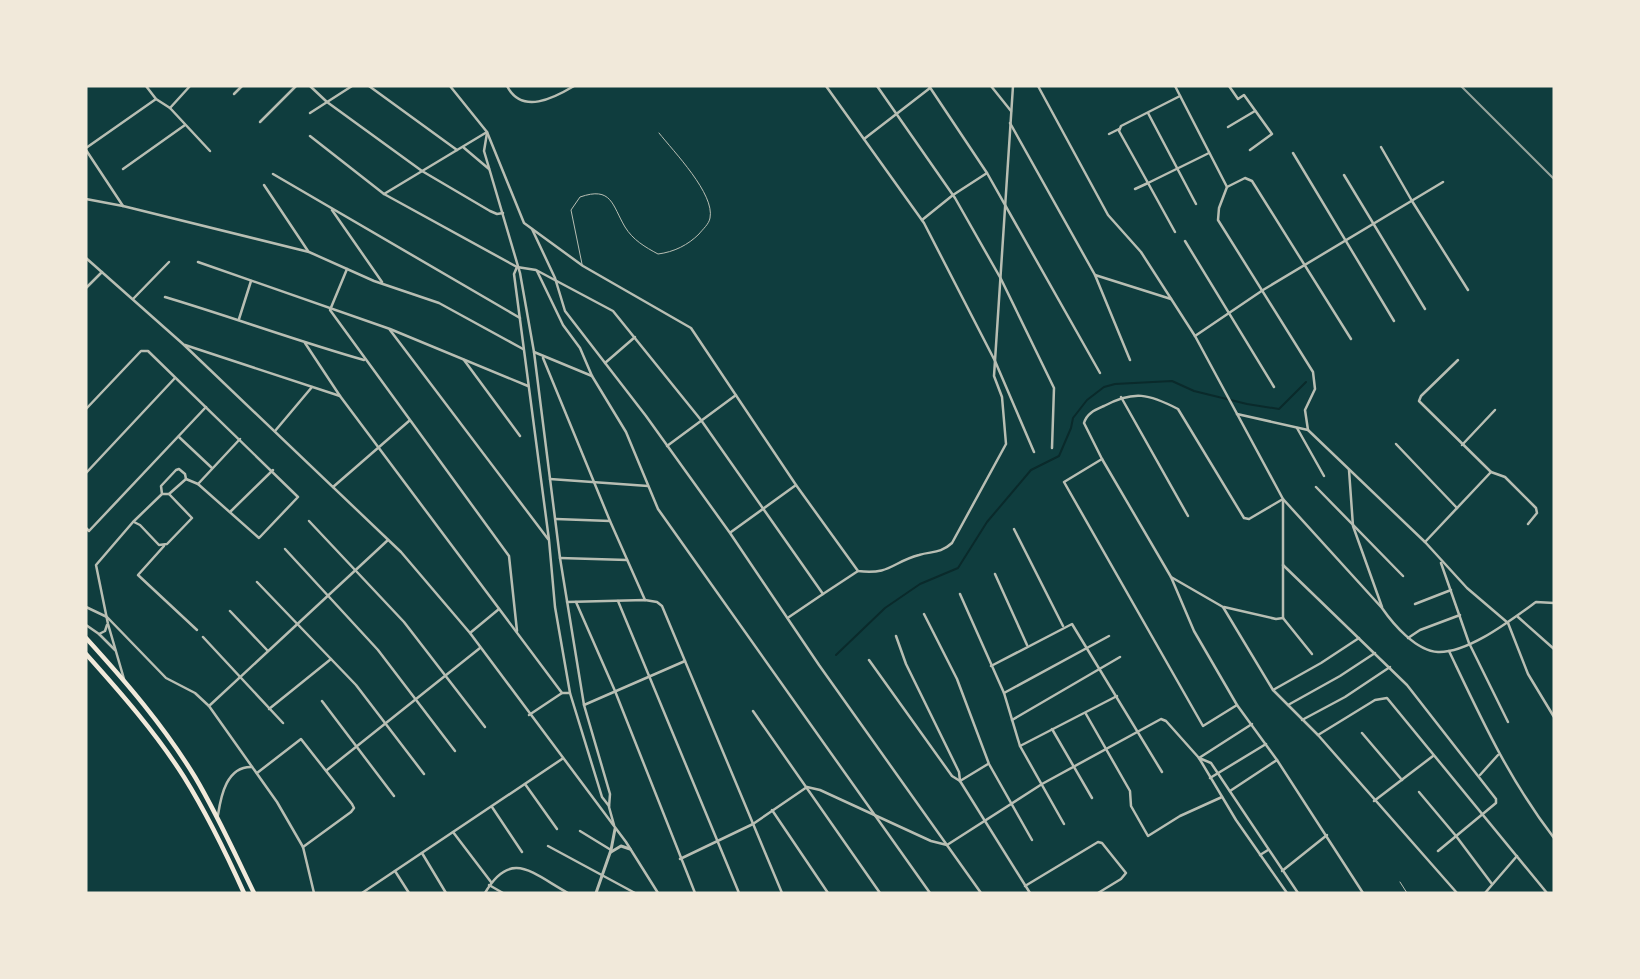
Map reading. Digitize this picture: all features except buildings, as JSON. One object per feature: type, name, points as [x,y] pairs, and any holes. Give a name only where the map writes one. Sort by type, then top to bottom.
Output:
[{"type":"highway","points":[[86,638],[147,707],[194,775],[217,816],[254,893]]},
{"type":"highway","points":[[86,654],[137,713],[183,776],[214,830],[244,893]]},
{"type":"street","points":[[146,86],[156,98],[170,108],[210,151]]},
{"type":"street","points":[[170,108],[190,86]]},
{"type":"street","points":[[234,94],[242,86]]},
{"type":"street","points":[[260,122],[296,86]]},
{"type":"street","points":[[310,86],[327,102],[422,170],[490,211],[497,214],[504,213]]},
{"type":"street","points":[[310,113],[352,86]]},
{"type":"street","points":[[369,86],[457,150]]},
{"type":"street","points":[[450,86],[487,132],[524,223],[583,266],[691,328],[796,485],[858,571]]},
{"type":"street","points":[[507,86],[515,95],[529,102],[536,103],[556,97],[574,86]]},
{"type":"street","points":[[826,86],[922,220],[995,361],[1034,452]]},
{"type":"street","points":[[877,86],[953,195],[1001,279],[1054,388],[1052,448]]},
{"type":"street","points":[[991,86],[1011,111]]},
{"type":"street","points":[[789,617],[858,571],[888,570],[918,555],[944,550],[952,543],[1006,444],[1002,397],[994,376],[1013,86]]},
{"type":"street","points":[[1038,86],[1108,215],[1141,252],[1173,299],[1195,336],[1219,377],[1228,400],[1283,499],[1382,608],[1393,624],[1408,638],[1432,651],[1449,651],[1508,623],[1536,602],[1554,603]]},
{"type":"street","points":[[1175,86],[1227,187]]},
{"type":"street","points":[[1229,86],[1238,99],[1244,95],[1272,134],[1250,150]]},
{"type":"street","points":[[863,139],[929,87],[987,173],[1100,373]]},
{"type":"street","points":[[1109,134],[1180,96]]},
{"type":"street","points":[[123,206],[86,149],[156,98]]},
{"type":"street","points":[[1228,127],[1255,111]]},
{"type":"street","points":[[1148,113],[1196,204]]},
{"type":"street","points":[[1010,123],[1095,275],[1130,360]]},
{"type":"street","points":[[123,169],[184,125]]},
{"type":"street","points":[[1119,129],[1175,232]]},
{"type":"street","points":[[384,194],[487,132]]},
{"type":"street","points":[[487,132],[484,151],[504,213],[520,273],[534,352],[560,558],[584,705],[610,794],[609,807],[615,829],[611,851],[596,893]]},
{"type":"street","points":[[310,136],[384,194],[517,267],[536,270],[555,278],[613,311],[702,420],[823,594]]},
{"type":"street","points":[[462,147],[490,170]]},
{"type":"street","points":[[1381,147],[1412,201],[1468,290]]},
{"type":"street","points":[[1136,189],[1209,153]]},
{"type":"street","points":[[1293,153],[1344,241],[1394,321]]},
{"type":"street","points":[[922,220],[953,195],[987,173]]},
{"type":"street","points":[[273,174],[520,318]]},
{"type":"street","points":[[1344,175],[1425,309]]},
{"type":"street","points":[[1308,430],[1305,410],[1315,389],[1313,372],[1218,220],[1219,208],[1227,187],[1245,178],[1252,181],[1351,339]]},
{"type":"street","points":[[1195,336],[1263,290],[1443,182]]},
{"type":"street","points":[[264,185],[309,252]]},
{"type":"street","points":[[86,200],[123,206],[309,252],[382,283],[439,303],[523,349]]},
{"type":"street","points":[[331,209],[382,283]]},
{"type":"street","points":[[532,229],[555,278],[565,310],[730,533],[820,665],[981,893]]},
{"type":"street","points":[[1185,241],[1274,387]]},
{"type":"street","points":[[86,258],[183,344],[388,540],[470,633],[630,849],[658,893]]},
{"type":"street","points":[[133,299],[169,262]]},
{"type":"street","points":[[198,262],[330,310],[390,329],[528,386]]},
{"type":"street","points":[[517,267],[514,274],[549,540],[555,607],[570,693],[602,797],[609,807]]},
{"type":"street","points":[[330,310],[347,269]]},
{"type":"street","points":[[536,270],[563,325],[580,348],[592,376],[626,432],[658,509],[930,893]]},
{"type":"street","points":[[86,288],[102,272]]},
{"type":"street","points":[[1095,275],[1173,299]]},
{"type":"street","points":[[239,319],[251,281]]},
{"type":"street","points":[[165,297],[239,319],[305,343],[365,360]]},
{"type":"street","points":[[330,310],[509,556],[517,632]]},
{"type":"street","points":[[390,329],[549,540]]},
{"type":"street","points":[[605,363],[635,337]]},
{"type":"street","points":[[305,343],[340,396],[436,521],[562,693]]},
{"type":"street","points":[[183,344],[340,396]]},
{"type":"street","points":[[86,408],[141,351],[148,351],[298,496],[261,538],[256,537],[231,511],[198,484],[186,479]]},
{"type":"street","points":[[534,352],[543,358],[592,376]]},
{"type":"street","points":[[543,358],[645,600]]},
{"type":"street","points":[[463,359],[520,436]]},
{"type":"street","points":[[1458,360],[1421,396],[1419,401],[1491,472],[1505,477],[1536,508],[1537,513],[1528,524]]},
{"type":"street","points":[[86,473],[175,378]]},
{"type":"street","points":[[275,431],[312,387]]},
{"type":"street","points":[[1283,499],[1249,519],[1244,518],[1178,409],[1140,394],[1121,397],[1089,413],[1084,423],[1102,459],[1171,577],[1194,631],[1238,705],[1327,835],[1363,893]]},
{"type":"street","points":[[667,446],[736,395]]},
{"type":"street","points":[[1121,397],[1188,516]]},
{"type":"street","points":[[86,528],[90,531],[206,407]]},
{"type":"street","points":[[1462,444],[1495,410]]},
{"type":"street","points":[[1237,414],[1308,430],[1349,468],[1424,542],[1440,562],[1508,623],[1528,674],[1554,717]]},
{"type":"street","points":[[333,487],[410,420]]},
{"type":"street","points":[[1298,428],[1324,476]]},
{"type":"street","points":[[178,436],[212,468]]},
{"type":"street","points":[[198,484],[240,439]]},
{"type":"street","points":[[1396,444],[1457,508]]},
{"type":"street","points":[[1102,459],[1064,482],[1203,726],[1238,705]]},
{"type":"street","points":[[1349,468],[1354,526],[1382,608]]},
{"type":"street","points":[[162,494],[161,486],[176,470],[179,469],[185,474],[186,479]]},
{"type":"street","points":[[231,511],[273,470]]},
{"type":"street","points":[[1424,542],[1491,472]]},
{"type":"street","points":[[124,680],[106,617],[96,566],[133,522],[162,494],[169,494],[186,479]]},
{"type":"street","points":[[550,479],[648,486]]},
{"type":"street","points":[[730,533],[796,485]]},
{"type":"street","points":[[1316,487],[1403,576]]},
{"type":"street","points":[[169,494],[192,518],[138,575],[197,630]]},
{"type":"street","points":[[1283,499],[1283,618],[1312,654]]},
{"type":"street","points":[[555,519],[610,520]]},
{"type":"street","points":[[309,521],[404,622],[485,727]]},
{"type":"street","points":[[133,522],[140,525],[155,542],[164,546]]},
{"type":"street","points":[[1014,530],[1063,627]]},
{"type":"street","points":[[209,706],[267,650],[388,540]]},
{"type":"street","points":[[285,549],[378,650],[455,751]]},
{"type":"street","points":[[560,558],[627,560]]},
{"type":"street","points":[[1440,562],[1469,643],[1508,722]]},
{"type":"street","points":[[1283,565],[1390,667],[1424,704],[1480,775],[1496,799],[1496,804],[1438,851]]},
{"type":"street","points":[[995,574],[1027,645]]},
{"type":"street","points":[[1171,577],[1223,607],[1276,620],[1283,618]]},
{"type":"street","points":[[257,582],[356,685],[424,774]]},
{"type":"street","points":[[1415,604],[1451,590]]},
{"type":"street","points":[[960,594],[1004,693],[1020,746],[1064,824]]},
{"type":"street","points":[[567,602],[645,600],[657,602],[662,606],[782,893]]},
{"type":"street","points":[[618,601],[738,893]]},
{"type":"street","points":[[576,602],[615,691],[695,893]]},
{"type":"street","points":[[86,607],[106,617],[166,678],[195,693],[209,706],[257,773],[303,847],[314,893]]},
{"type":"street","points":[[1223,607],[1273,690],[1318,734],[1374,801],[1457,893]]},
{"type":"street","points":[[470,633],[499,609]]},
{"type":"street","points":[[230,611],[267,650]]},
{"type":"street","points":[[924,614],[957,679],[989,764],[1032,840]]},
{"type":"street","points":[[1408,638],[1420,630],[1460,615]]},
{"type":"street","points":[[1518,617],[1554,649]]},
{"type":"street","points":[[99,634],[105,631],[108,624]]},
{"type":"street","points":[[991,666],[1027,645],[1072,624],[1162,772]]},
{"type":"street","points":[[86,625],[99,634],[116,651]]},
{"type":"street","points":[[896,636],[906,664],[959,772],[960,781],[1030,893]]},
{"type":"street","points":[[1004,693],[1108,636]]},
{"type":"street","points":[[203,637],[283,723]]},
{"type":"street","points":[[1273,690],[1360,638]]},
{"type":"street","points":[[327,770],[480,648]]},
{"type":"street","points":[[1449,651],[1498,755],[1527,804],[1554,838]]},
{"type":"street","points":[[1288,705],[1340,676],[1375,653]]},
{"type":"street","points":[[1012,720],[1101,670],[1120,657]]},
{"type":"street","points":[[269,709],[331,659]]},
{"type":"street","points":[[869,660],[952,776],[960,781]]},
{"type":"street","points":[[584,705],[685,661]]},
{"type":"street","points":[[1302,720],[1352,693],[1390,667]]},
{"type":"street","points":[[529,715],[562,693],[570,693]]},
{"type":"street","points":[[1020,746],[1086,714],[1117,696]]},
{"type":"street","points":[[1318,734],[1375,700],[1387,698],[1547,893]]},
{"type":"street","points":[[322,701],[394,796]]},
{"type":"street","points":[[1549,710],[1554,706]]},
{"type":"street","points":[[753,711],[880,893]]},
{"type":"street","points":[[1086,714],[1131,793],[1132,808],[1148,836],[1180,816],[1222,797]]},
{"type":"street","points":[[807,787],[875,814],[931,841],[947,845],[1074,765],[1158,720],[1163,720],[1199,758],[1222,797],[1287,893]]},
{"type":"street","points":[[1199,758],[1252,724]]},
{"type":"street","points":[[1052,729],[1092,798]]},
{"type":"street","points":[[1362,733],[1402,780]]},
{"type":"street","points":[[257,773],[301,739],[327,770],[354,808],[303,847]]},
{"type":"street","points":[[1210,778],[1266,744]]},
{"type":"street","points":[[1480,775],[1498,755]]},
{"type":"street","points":[[1374,801],[1433,756]]},
{"type":"street","points":[[1199,758],[1210,762],[1298,893]]},
{"type":"street","points":[[363,893],[492,808],[562,759]]},
{"type":"street","points":[[1230,791],[1277,760]]},
{"type":"street","points":[[960,781],[989,764]]},
{"type":"street","points":[[217,816],[220,797],[229,779],[238,770],[252,767]]},
{"type":"street","points":[[525,784],[557,828]]},
{"type":"street","points":[[680,859],[753,824],[807,787]]},
{"type":"street","points":[[1419,792],[1456,836],[1492,884]]},
{"type":"street","points":[[492,808],[522,852]]},
{"type":"street","points":[[772,810],[828,893]]},
{"type":"street","points":[[580,831],[611,851]]},
{"type":"street","points":[[453,832],[490,884],[503,893]]},
{"type":"street","points":[[1282,871],[1327,835]]},
{"type":"street","points":[[1025,886],[1095,842],[1102,843],[1125,871],[1124,877],[1098,893]]},
{"type":"street","points":[[548,846],[635,893]]},
{"type":"street","points":[[611,851],[621,846],[630,849]]},
{"type":"street","points":[[1260,855],[1268,850]]},
{"type":"street","points":[[422,853],[446,893]]},
{"type":"street","points":[[1484,893],[1517,856]]},
{"type":"street","points":[[485,893],[498,874],[506,868],[522,868],[568,893]]},
{"type":"street","points":[[396,871],[409,893]]},
{"type":"lane","points":[[583,266],[571,210],[580,197],[598,194],[607,197],[616,205],[625,227],[632,237],[658,254],[677,249],[691,242],[710,221],[711,211],[707,199],[695,178],[659,133]]},
{"type":"lane","points":[[1400,882],[1406,893]]},
{"type":"waterway","points":[[836,655],[885,608],[920,584],[958,568],[987,522],[1031,470],[1059,456],[1071,428],[1073,418],[1087,400],[1104,387],[1115,384],[1172,381],[1194,391],[1247,404],[1279,409],[1306,382]]},
{"type":"railway","points":[[1461,86],[1554,179]]}]
